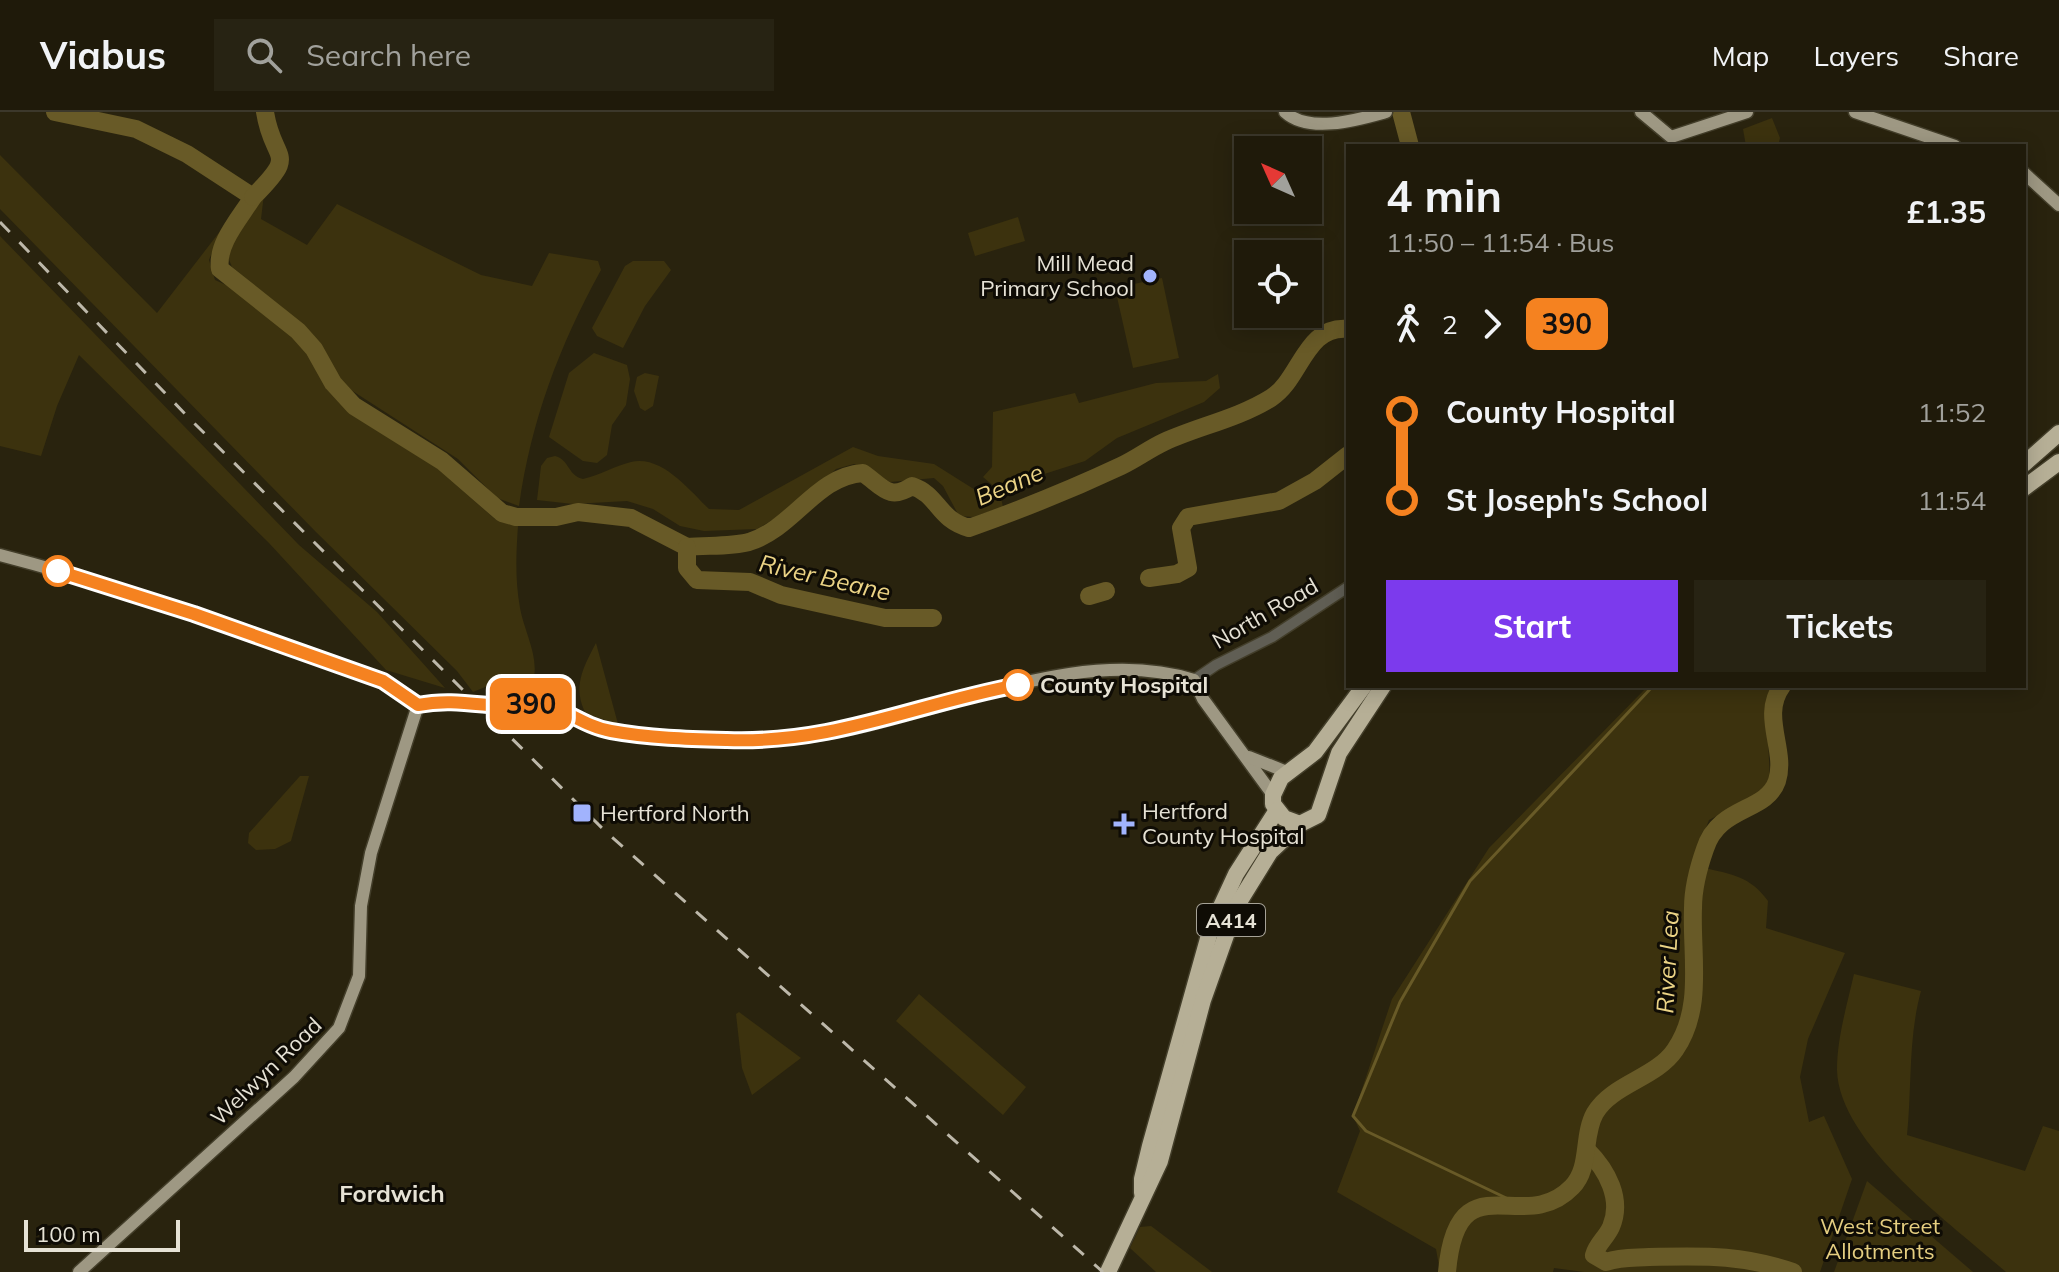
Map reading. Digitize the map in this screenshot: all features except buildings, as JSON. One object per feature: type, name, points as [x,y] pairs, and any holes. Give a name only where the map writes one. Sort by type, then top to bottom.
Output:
[{"type":"highway","points":[[2026,462],[2059,433]]},
{"type":"highway","points":[[2026,487],[2059,462]]},
{"type":"highway","points":[[1363,688],[1324,741],[1293,770],[1275,802],[1292,823],[1300,824],[1318,815],[1339,753],[1382,688]]},
{"type":"highway","points":[[1293,770],[1319,777],[1327,794]]},
{"type":"highway","name":"A414","points":[[1142,1194],[1142,1179],[1150,1146],[1211,928],[1275,802]]},
{"type":"highway","name":"A414","points":[[1108,1272],[1160,1161],[1222,940],[1265,858],[1300,824]]},
{"type":"main road","points":[[1285,112],[1303,123],[1318,124],[1384,112]]},
{"type":"main road","points":[[1641,112],[1668,141],[1747,112]]},
{"type":"main road","points":[[1855,112],[1950,144]]},
{"type":"main road","points":[[2026,174],[2059,205]]},
{"type":"main road","points":[[0,555],[194,614],[348,668],[383,681],[418,705],[454,700],[520,707],[542,702],[608,731],[731,741],[836,733],[963,696],[1066,676],[1149,670],[1194,680],[1203,699],[1249,757],[1275,802]]},
{"type":"main road","name":"Welwyn Road","points":[[79,1272],[291,1080],[339,1028],[359,976],[361,906],[371,853],[392,778],[418,705]]},
{"type":"main road","points":[[1249,757],[1293,770]]},
{"type":"street","name":"North Road","points":[[1194,680],[1216,665],[1272,637],[1346,588]]},
{"type":"green space","points":[[1772,118],[1780,138],[1778,144],[1746,144],[1743,129]]},
{"type":"green space","points":[[0,155],[157,313],[221,230],[209,260],[215,280],[237,290],[298,339],[328,387],[353,412],[414,448],[495,519],[518,526],[517,587],[533,654],[533,681],[529,684],[495,683],[473,692],[457,671],[316,532],[0,209]]},
{"type":"green space","points":[[264,194],[261,219],[307,245],[337,204],[481,275],[532,286],[549,253],[598,261],[601,270],[572,327],[539,414],[519,506],[497,498],[458,459],[337,381],[313,338],[283,308],[232,267],[228,257],[235,240]]},
{"type":"green space","points":[[1018,217],[1025,241],[975,256],[968,233]]},
{"type":"green space","points":[[0,236],[299,545],[377,612],[445,688],[386,670],[269,543],[79,355],[57,406],[41,456],[0,446]]},
{"type":"green space","points":[[633,261],[664,261],[671,270],[645,306],[623,348],[597,336],[592,328],[625,266]]},
{"type":"green space","points":[[1162,278],[1179,358],[1133,368],[1115,288]]},
{"type":"green space","points":[[594,353],[627,365],[630,379],[626,405],[612,425],[607,455],[597,463],[583,461],[549,437],[569,373]]},
{"type":"green space","points":[[645,373],[659,376],[653,406],[645,411],[640,408],[634,391],[637,377]]},
{"type":"green space","points":[[1218,374],[1220,388],[1204,402],[1117,438],[1085,461],[997,489],[983,477],[992,467],[993,412],[1075,393],[1079,403],[1156,383],[1206,381]]},
{"type":"green space","points":[[853,447],[878,456],[934,464],[980,493],[1001,498],[1003,507],[973,517],[959,516],[943,486],[934,478],[890,482],[854,464],[836,469],[795,507],[757,529],[704,531],[680,526],[653,509],[627,501],[573,504],[537,500],[541,466],[547,458],[555,456],[563,460],[574,475],[583,479],[631,462],[653,464],[684,484],[709,509],[739,510]]},
{"type":"green space","points":[[596,643],[618,724],[586,714],[582,704],[581,678]]},
{"type":"green space","points":[[1646,688],[1772,688],[1766,703],[1770,779],[1757,795],[1709,820],[1696,854],[1704,868],[1740,878],[1762,893],[1768,901],[1766,928],[1845,953],[1808,1039],[1800,1077],[1809,1122],[1824,1116],[1852,1179],[1820,1272],[1584,1272],[1554,1268],[1553,1272],[1440,1272],[1436,1249],[1337,1192],[1360,1131],[1353,1116],[1392,999],[1489,848]]},
{"type":"green space","points":[[300,776],[309,776],[291,841],[275,849],[256,850],[248,843],[249,833]]},
{"type":"green space","points":[[1854,974],[1921,991],[1912,1045],[1907,1135],[2025,1171],[2043,1126],[2059,1131],[2059,1272],[2006,1272],[1903,1182],[1857,1126],[1843,1098],[1837,1070]]},
{"type":"green space","points":[[919,994],[1026,1087],[1003,1115],[896,1021]]},
{"type":"green space","points":[[739,1012],[801,1058],[752,1095],[742,1068],[736,1014]]},
{"type":"green space","name":"West Street Allotments","points":[[1867,1181],[1973,1272],[1834,1272]]},
{"type":"green space","points":[[1151,1226],[1212,1272],[1156,1272],[1130,1248],[1140,1227]]},
{"type":"waterway","name":"River Beane","points":[[55,112],[136,129],[187,154],[253,197],[225,241],[220,269],[298,331],[314,349],[333,383],[354,406],[442,461],[502,513],[516,517],[556,517],[578,512],[631,518],[687,547]]},
{"type":"waterway","points":[[253,197],[280,163],[265,112]]},
{"type":"waterway","name":"River Beane","points":[[1401,112],[1409,144]]},
{"type":"waterway","name":"Beane","points":[[687,547],[749,542],[779,526],[832,483],[863,473],[892,492],[912,486],[921,490],[950,519],[969,528],[1065,491],[1121,466],[1164,442],[1258,405],[1281,389],[1322,335],[1346,329]]},
{"type":"waterway","name":"River Beane","points":[[1149,578],[1177,574],[1188,568],[1181,528],[1188,517],[1279,501],[1315,481],[1346,457]]},
{"type":"waterway","name":"River Beane","points":[[687,547],[687,568],[697,580],[750,582],[781,595],[885,618],[933,618]]},
{"type":"waterway","name":"River Beane","points":[[1089,596],[1106,591]]},
{"type":"waterway","points":[[1525,1207],[1366,1131],[1353,1116],[1400,1002],[1470,881],[1651,688]]},
{"type":"waterway","name":"River Lea","points":[[1447,1272],[1453,1237],[1464,1217],[1478,1208],[1533,1206],[1553,1201],[1572,1187],[1582,1171],[1595,1113],[1612,1095],[1657,1068],[1675,1050],[1684,1034],[1693,999],[1693,901],[1705,849],[1721,824],[1763,799],[1777,781],[1779,757],[1773,709],[1781,688]]},
{"type":"waterway","name":"River Lea","points":[[1587,1150],[1607,1176],[1615,1206],[1611,1227],[1594,1255],[1606,1262],[1622,1258],[1722,1257],[1793,1272]]},
{"type":"railway","points":[[0,222],[190,419],[604,830],[1103,1272]]},
{"type":"bus line","name":"390","points":[[58,571],[194,614],[383,681],[418,705],[454,700],[520,707],[542,702],[608,731],[731,741],[806,737],[870,725],[963,696],[1018,685]]},
{"type":"place","name":"Mill Mead Primary School","points":[[1150,276]]},
{"type":"place","name":"County Hospital","points":[[1018,685]]},
{"type":"place","name":"Hertford North","points":[[582,813]]},
{"type":"place","name":"Hertford County Hospital","points":[[1124,824]]},
{"type":"district","name":"Fordwich","points":[[392,1193]]}]
